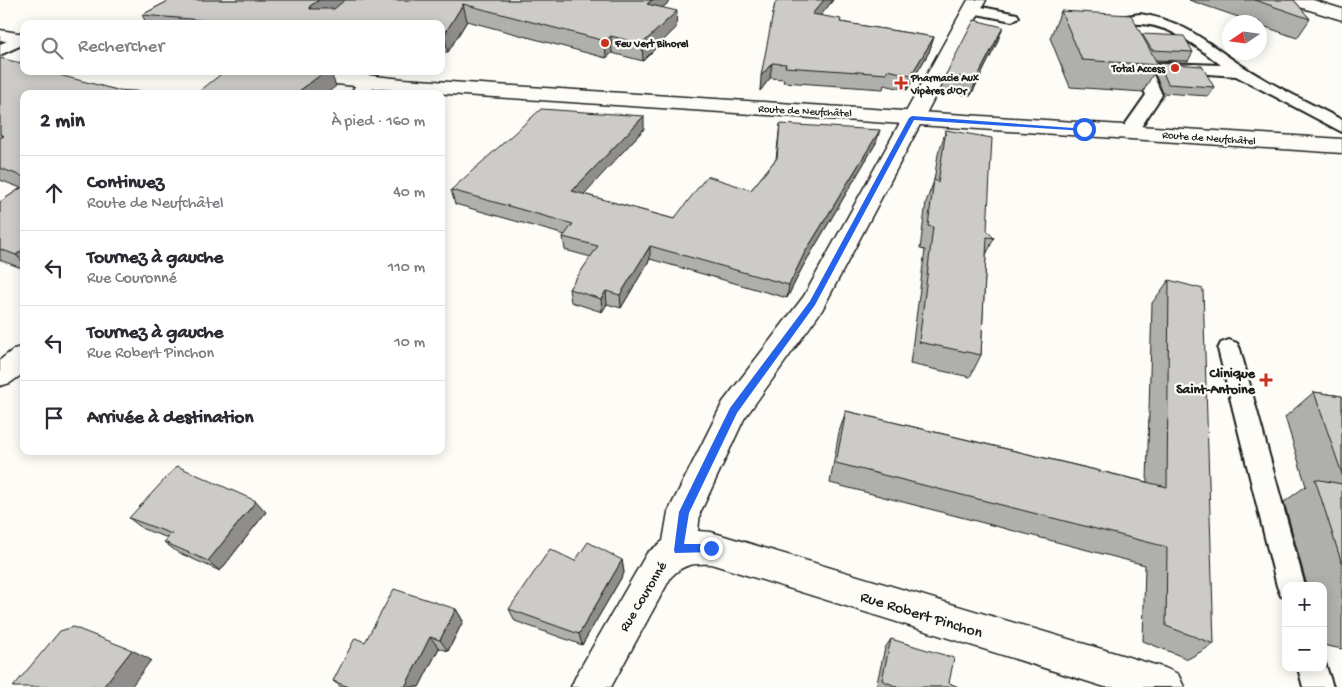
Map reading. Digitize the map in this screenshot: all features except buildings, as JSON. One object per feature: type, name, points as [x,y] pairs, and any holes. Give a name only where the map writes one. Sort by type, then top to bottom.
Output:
[{"type":"street","points":[[1296,0],[1342,15]]},
{"type":"street","name":"Rue Couronné","points":[[590,687],[659,565],[666,556],[678,550],[684,512],[733,411],[812,303],[975,4]]},
{"type":"street","points":[[0,35],[20,39]]},
{"type":"street","name":"Route de Neufchâtel","points":[[293,75],[364,87],[417,90]]},
{"type":"street","name":"Route de Neufchâtel","points":[[445,92],[912,118],[1342,146]]},
{"type":"street","points":[[0,375],[20,360]]},
{"type":"street","name":"Rue Robert Pinchon","points":[[678,550],[695,547],[711,548],[1165,687]]},
{"type":"lane","points":[[975,4],[996,7],[1012,17]]},
{"type":"lane","points":[[1129,132],[1154,95],[1141,65],[1120,29],[1124,20],[1135,17],[1154,20],[1180,29],[1240,71],[1342,127]]},
{"type":"lane","points":[[0,50],[20,40]]},
{"type":"lane","points":[[1141,65],[1240,71]]},
{"type":"lane","points":[[1229,349],[1290,582]]},
{"type":"lane","points":[[1314,672],[1318,687]]},
{"type":"place","name":"Feu Vert Bihorel","points":[[605,43]]},
{"type":"place","name":"Total Access","points":[[1175,68]]},
{"type":"place","name":"Pharmacie Aux Vipères d'Or","points":[[901,83]]},
{"type":"place","name":"Clinique Saint-Antoine","points":[[1266,380]]},
{"type":"route","points":[[711,548],[695,547],[678,550],[684,512],[733,411],[812,303],[912,118],[949,122],[983,122],[1084,129]]}]
